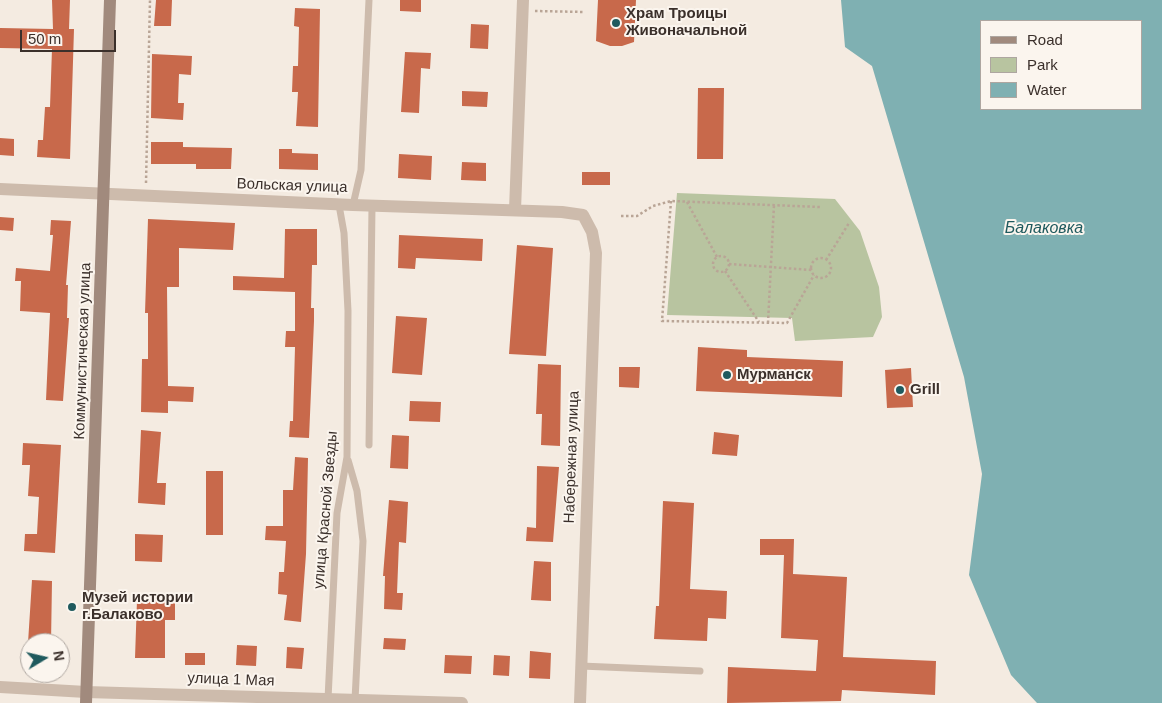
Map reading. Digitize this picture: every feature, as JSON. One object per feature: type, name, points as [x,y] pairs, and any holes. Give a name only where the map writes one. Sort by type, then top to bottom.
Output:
[{"type":"main road","name":"Коммунистическая улица","points":[[86,698],[105,195],[110,0]]},
{"type":"street","points":[[515,210],[523,0]]},
{"type":"street","name":"Вольская улица","points":[[0,188],[105,195],[339,205],[562,212],[583,216]]},
{"type":"street","name":"Набережная улица","points":[[580,703],[596,252],[592,232],[583,216]]},
{"type":"street","name":"улица 1 Мая","points":[[0,687],[86,698],[328,699],[341,701],[462,703]]},
{"type":"lane","points":[[353,205],[361,170],[369,0]]},
{"type":"lane","name":"улица Красной Звезды","points":[[328,699],[337,513],[347,457],[348,310],[344,233],[339,205]]},
{"type":"lane","points":[[369,444],[372,206]]},
{"type":"lane","points":[[347,457],[357,491],[363,541],[355,700]]},
{"type":"lane","points":[[581,666],[700,671]]},
{"type":"path","points":[[146,196],[150,0]]},
{"type":"path","points":[[531,11],[584,12]]},
{"type":"path","points":[[671,201],[662,321],[787,324],[814,275]]},
{"type":"path","points":[[621,216],[636,216],[653,206],[671,201],[820,207]]},
{"type":"path","points":[[687,202],[717,257]]},
{"type":"path","points":[[768,323],[774,205]]},
{"type":"path","points":[[826,260],[848,223]]},
{"type":"path","points":[[717,257],[727,258],[729,264],[725,271]]},
{"type":"path","points":[[717,257],[713,263],[715,269],[722,272],[725,271]]},
{"type":"path","points":[[811,270],[815,260],[826,260]]},
{"type":"path","points":[[811,270],[814,275],[820,278],[828,274],[830,266],[826,260]]},
{"type":"path","points":[[729,264],[811,270]]},
{"type":"path","points":[[725,271],[759,323]]},
{"type":"green space","points":[[677,193],[835,199],[860,231],[879,287],[882,317],[873,337],[795,341],[792,318],[667,315]]},
{"type":"water","name":"Балаковка","points":[[841,0],[1162,0],[1162,703],[1037,703],[1011,675],[969,575],[982,474],[964,377],[872,66],[845,47]]},
{"type":"building","points":[[52,0],[70,0],[69,29],[74,29],[70,159],[37,157],[38,140],[43,140],[45,107],[50,107],[52,49],[0,48],[0,28],[53,29]]},
{"type":"building","points":[[156,0],[172,0],[171,26],[154,26]]},
{"type":"building","points":[[400,0],[421,0],[421,12],[400,11]]},
{"type":"building","name":"Храм Троицы Живоначальной","points":[[598,0],[636,0],[634,42],[622,46],[610,46],[596,41]]},
{"type":"building","points":[[295,8],[320,9],[318,127],[296,126],[298,92],[292,92],[293,66],[298,66],[299,27],[294,26]]},
{"type":"building","points":[[471,24],[489,25],[488,49],[470,48]]},
{"type":"building","points":[[405,52],[431,53],[430,69],[421,68],[419,113],[401,112]]},
{"type":"building","points":[[152,54],[192,56],[191,75],[179,74],[178,103],[184,103],[183,120],[151,118]]},
{"type":"building","points":[[698,88],[724,88],[723,159],[697,159]]},
{"type":"building","points":[[462,91],[488,92],[487,107],[462,106]]},
{"type":"building","points":[[0,138],[14,139],[14,156],[0,155]]},
{"type":"building","points":[[151,142],[183,142],[183,147],[232,148],[231,169],[196,169],[196,164],[151,164]]},
{"type":"building","points":[[279,149],[292,149],[292,153],[318,154],[318,170],[279,169]]},
{"type":"building","points":[[399,154],[432,156],[431,180],[398,178]]},
{"type":"building","points":[[462,162],[486,163],[486,181],[461,180]]},
{"type":"building","points":[[582,172],[610,172],[610,185],[582,185]]},
{"type":"building","points":[[0,217],[14,218],[13,231],[0,230]]},
{"type":"building","points":[[148,219],[235,223],[233,250],[179,248],[179,287],[167,287],[168,386],[194,387],[193,402],[168,401],[168,413],[141,412],[142,359],[148,359],[148,313],[145,313]]},
{"type":"building","points":[[51,220],[71,221],[66,285],[68,285],[67,318],[69,318],[63,401],[46,400],[50,313],[20,311],[21,281],[15,281],[16,268],[50,271],[53,235],[50,235]]},
{"type":"building","points":[[285,229],[317,229],[317,265],[312,265],[311,308],[314,308],[314,321],[309,438],[289,437],[290,421],[293,421],[295,347],[285,347],[286,331],[295,331],[295,292],[233,290],[233,276],[284,278]]},
{"type":"building","points":[[399,235],[483,239],[482,261],[416,258],[415,269],[398,268]]},
{"type":"building","points":[[517,245],[553,248],[546,356],[509,354]]},
{"type":"building","points":[[396,316],[427,318],[422,375],[392,373]]},
{"type":"building","points":[[698,347],[747,350],[747,357],[843,361],[842,397],[696,391]]},
{"type":"building","points":[[538,364],[561,365],[560,446],[541,445],[542,414],[536,414]]},
{"type":"building","points":[[619,367],[640,367],[639,388],[619,387]]},
{"type":"building","points":[[911,368],[913,407],[887,408],[885,370]]},
{"type":"building","points":[[410,401],[441,402],[440,422],[409,421]]},
{"type":"building","points":[[141,430],[161,432],[157,483],[166,483],[165,505],[138,503]]},
{"type":"building","points":[[714,432],[739,435],[737,456],[712,454]]},
{"type":"building","points":[[392,435],[409,436],[408,469],[390,468]]},
{"type":"building","points":[[23,443],[61,445],[55,553],[24,551],[25,534],[37,534],[39,497],[28,496],[30,465],[22,465]]},
{"type":"building","points":[[295,457],[308,458],[306,554],[301,622],[284,620],[287,595],[278,594],[279,572],[284,572],[286,541],[265,540],[266,526],[283,526],[283,490],[293,490]]},
{"type":"building","points":[[537,466],[559,467],[553,542],[526,541],[527,527],[536,528]]},
{"type":"building","points":[[206,471],[223,471],[223,535],[206,535]]},
{"type":"building","points":[[389,500],[408,502],[406,543],[399,542],[397,593],[403,593],[402,610],[384,609],[385,576],[383,576]]},
{"type":"building","points":[[663,501],[694,503],[690,589],[727,591],[726,619],[708,618],[707,641],[654,639],[656,606],[659,606]]},
{"type":"building","points":[[135,534],[163,535],[162,562],[135,561]]},
{"type":"building","points":[[760,539],[794,539],[793,574],[847,577],[843,657],[936,661],[935,695],[842,690],[841,701],[727,703],[728,667],[816,671],[818,640],[781,638],[784,555],[760,555]]},
{"type":"building","points":[[534,561],[551,562],[551,601],[531,600]]},
{"type":"building","points":[[32,580],[52,581],[51,633],[29,633]]},
{"type":"building","points":[[137,600],[175,600],[175,620],[165,620],[165,658],[135,658]]},
{"type":"building","points":[[384,638],[406,639],[405,650],[383,649]]},
{"type":"building","points":[[237,645],[257,646],[256,666],[236,665]]},
{"type":"building","points":[[287,647],[304,648],[302,669],[286,668]]},
{"type":"building","points":[[530,651],[551,653],[550,679],[529,678]]},
{"type":"building","points":[[185,653],[205,653],[205,665],[185,665]]},
{"type":"building","points":[[445,655],[472,656],[471,674],[444,673]]},
{"type":"building","points":[[494,655],[510,656],[509,676],[493,675]]},
{"type":"place","name":"Храм Троицы Живоначальной","points":[[616,23]]},
{"type":"place","name":"Мурманск","points":[[727,375]]},
{"type":"place","name":"Grill","points":[[900,390]]},
{"type":"place","name":"Музей истории г.Балаково","points":[[72,607]]}]
